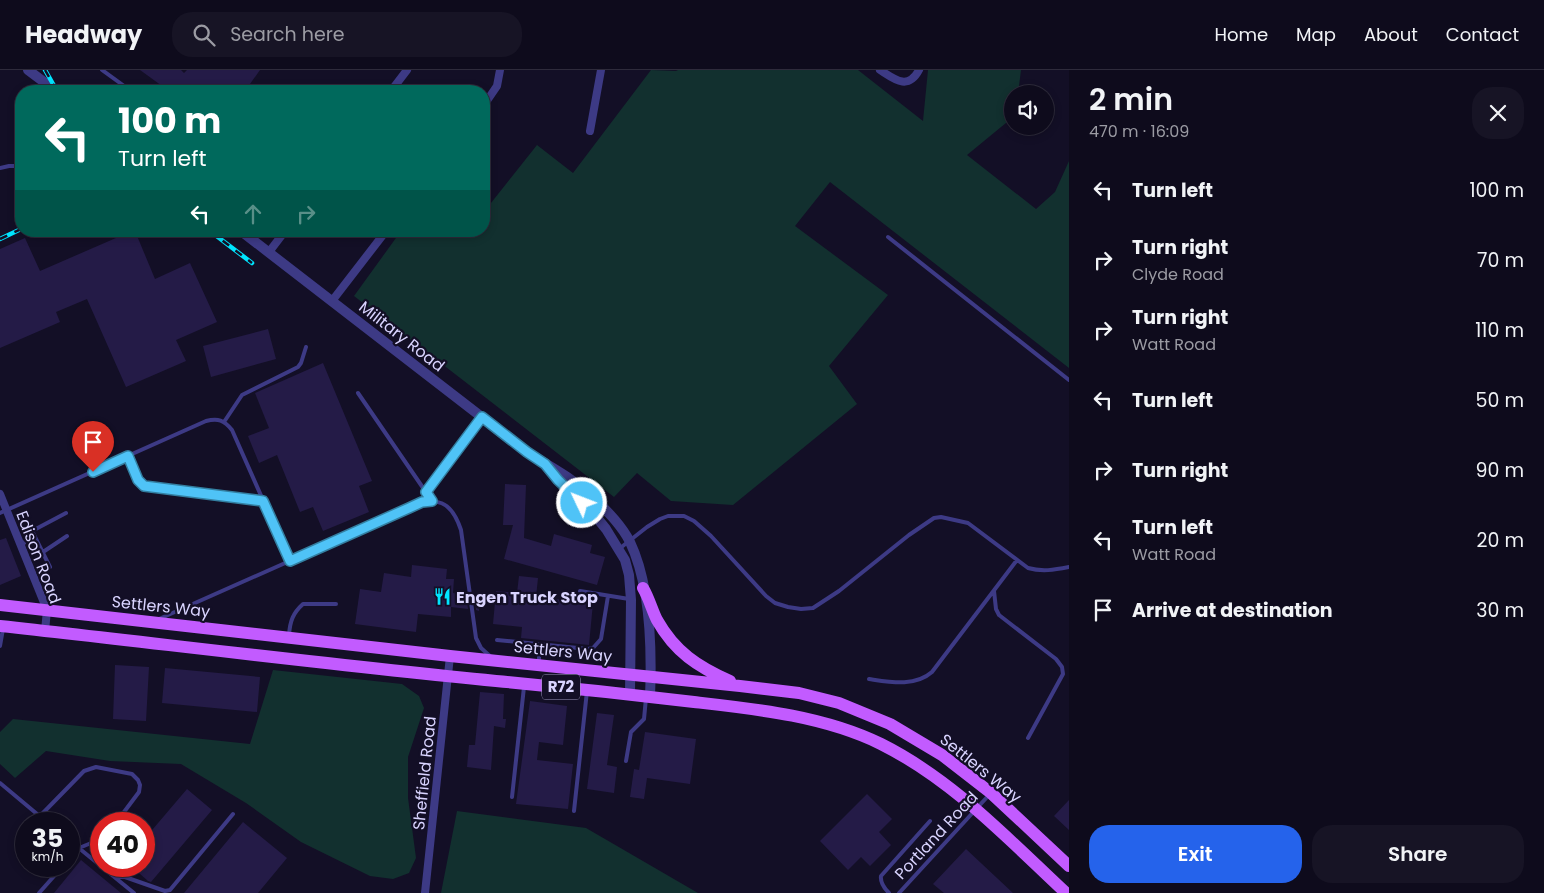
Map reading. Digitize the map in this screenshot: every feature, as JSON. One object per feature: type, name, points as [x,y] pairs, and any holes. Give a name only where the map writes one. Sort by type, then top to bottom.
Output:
[{"type":"main road","points":[[643,588],[649,598],[656,618],[666,634],[682,653],[699,666],[740,686]]},
{"type":"main road","name":"Settlers Way","points":[[0,605],[450,656],[740,686],[799,694],[839,703],[890,724],[942,755],[991,793],[1069,866]]},
{"type":"main road","name":"R72","points":[[2,626],[448,676],[648,696],[758,709],[796,716],[851,732],[879,743],[907,758],[952,788],[1066,893]]},
{"type":"street","points":[[28,70],[48,85]]},
{"type":"street","points":[[396,85],[407,70]]},
{"type":"street","points":[[490,96],[497,86],[500,70]]},
{"type":"street","points":[[590,131],[601,70]]},
{"type":"street","points":[[880,70],[895,80],[902,82],[913,78],[919,70]]},
{"type":"street","name":"Military Road","points":[[249,237],[527,452],[562,474],[595,499],[610,514],[629,540],[638,564],[649,620],[651,676],[648,696]]},
{"type":"street","points":[[269,252],[280,237]]},
{"type":"street","points":[[332,301],[381,237]]},
{"type":"street","name":"Military Road","points":[[545,464],[558,480],[593,512],[625,560],[632,600],[630,694]]},
{"type":"street","name":"Edison Road","points":[[0,494],[4,512],[22,546],[47,610],[45,631]]},
{"type":"street","name":"Sheffield Road","points":[[425,893],[450,656]]},
{"type":"lane","points":[[102,70],[123,85]]},
{"type":"lane","points":[[0,168],[15,166]]},
{"type":"lane","points":[[888,237],[1069,380]]},
{"type":"lane","points":[[224,422],[242,395],[298,367],[306,347]]},
{"type":"lane","points":[[358,393],[432,501]]},
{"type":"lane","points":[[426,492],[482,417]]},
{"type":"lane","points":[[4,512],[206,421],[217,419],[224,422],[232,430],[290,561]]},
{"type":"lane","points":[[128,456],[138,480],[144,486],[263,501]]},
{"type":"lane","points":[[152,622],[422,502],[432,501],[442,503],[454,514],[458,521],[461,530],[476,638],[481,648],[493,659]]},
{"type":"lane","points":[[22,546],[32,531],[66,513]]},
{"type":"lane","points":[[619,549],[660,519],[668,516],[684,516],[694,520],[711,536],[766,596],[775,603],[801,609],[813,608],[839,591],[909,535],[934,518],[949,517],[968,523],[1028,568],[1038,571],[1051,571],[1069,567]]},
{"type":"lane","points":[[32,531],[50,567]]},
{"type":"lane","points":[[42,552],[66,536]]},
{"type":"lane","points":[[869,679],[895,683],[925,678],[932,672],[1017,560]]},
{"type":"lane","points":[[580,591],[632,600]]},
{"type":"lane","points":[[994,591],[996,609],[999,615],[1056,659],[1062,667],[1063,674],[1028,738]]},
{"type":"lane","points":[[497,640],[593,648],[601,639],[608,596]]},
{"type":"lane","points":[[288,637],[290,621],[296,610],[303,604],[336,604]]},
{"type":"lane","points":[[0,646],[2,626]]},
{"type":"lane","points":[[539,644],[539,664]]},
{"type":"lane","points":[[512,796],[525,684]]},
{"type":"lane","points":[[574,811],[587,690]]},
{"type":"lane","points":[[626,761],[631,732],[644,720],[648,696]]},
{"type":"lane","points":[[44,812],[84,771],[96,767],[132,774],[138,780],[140,785],[139,792],[124,812]]},
{"type":"lane","points":[[0,783],[35,812]]},
{"type":"lane","name":"Portland Road","points":[[899,893],[991,793]]},
{"type":"lane","points":[[125,877],[165,891],[170,890],[233,814]]},
{"type":"lane","points":[[889,893],[884,889],[880,881],[881,876],[930,821]]},
{"type":"lane","points":[[80,849],[90,857]]},
{"type":"lane","points":[[39,893],[54,877]]},
{"type":"lane","points":[[114,877],[134,893]]},
{"type":"green space","points":[[651,70],[858,70],[923,121],[928,70],[1021,70],[1019,85],[1004,85],[1004,125],[967,155],[1036,209],[1055,192],[1069,161],[1069,368],[830,182],[795,226],[888,295],[829,366],[857,404],[733,505],[671,501],[637,473],[614,497],[354,296],[397,237],[490,237],[490,204],[537,145],[573,173]]},
{"type":"green space","points":[[273,670],[402,684],[419,696],[424,708],[408,757],[408,798],[416,858],[409,873],[393,879],[370,876],[301,842],[246,803],[181,764],[110,761],[46,751],[15,778],[0,764],[0,732],[13,719],[250,744]]},
{"type":"green space","points":[[457,811],[586,828],[698,893],[441,893]]},
{"type":"building","points":[[140,70],[181,70],[184,73],[187,70],[260,70],[249,85],[161,85]]},
{"type":"building","points":[[118,237],[138,237],[155,279],[190,263],[217,322],[176,340],[186,361],[126,387],[87,299],[56,312],[60,322],[0,348],[0,249],[25,238],[40,271]]},
{"type":"building","points":[[268,329],[276,359],[211,377],[203,346]]},
{"type":"building","points":[[323,363],[372,481],[359,486],[369,512],[323,531],[313,507],[300,512],[277,455],[259,463],[248,436],[269,428],[255,393]]},
{"type":"building","points":[[505,484],[526,485],[524,538],[551,546],[554,534],[592,545],[590,553],[605,557],[597,585],[504,559],[513,525],[503,525]]},
{"type":"building","points":[[6,538],[21,576],[0,585],[0,540]]},
{"type":"building","points":[[412,565],[447,569],[446,579],[454,579],[453,593],[466,595],[468,609],[451,607],[451,617],[418,614],[416,632],[355,624],[360,589],[381,592],[384,573],[411,577]]},
{"type":"building","points":[[519,576],[538,578],[536,597],[593,603],[589,645],[521,638],[522,627],[493,624],[496,591],[517,593]]},
{"type":"building","points":[[474,596],[480,597],[479,611],[476,610]]},
{"type":"building","points":[[115,665],[149,667],[146,721],[113,719]]},
{"type":"building","points":[[165,668],[260,677],[257,712],[162,703]]},
{"type":"building","points":[[480,692],[504,694],[503,719],[506,719],[505,728],[494,726],[491,770],[467,767],[469,745],[475,745]]},
{"type":"building","points":[[530,701],[567,706],[563,745],[539,742],[537,760],[573,764],[568,809],[516,804]]},
{"type":"building","points":[[597,713],[614,715],[607,765],[617,767],[614,793],[587,789]]},
{"type":"building","points":[[645,732],[696,739],[690,784],[647,778],[644,799],[630,797],[634,769],[639,770]]},
{"type":"building","points":[[187,789],[212,810],[151,882],[143,877],[155,877],[155,827]]},
{"type":"building","points":[[867,794],[892,819],[879,832],[891,845],[870,866],[861,857],[848,870],[820,841]]},
{"type":"building","points":[[1069,800],[1069,830],[1054,816]]},
{"type":"building","points":[[243,822],[287,858],[258,893],[184,893]]},
{"type":"building","points":[[966,849],[1013,893],[944,893],[933,884]]},
{"type":"building","points":[[81,860],[90,867],[90,877],[102,877],[121,893],[54,893],[67,877],[80,877]]},
{"type":"railway","points":[[45,70],[54,85]]},
{"type":"railway","points":[[0,239],[15,232]]},
{"type":"railway","points":[[218,237],[252,263]]},
{"type":"place","name":"Engen Truck Stop","points":[[442,597]]},
{"type":"route","points":[[93,472],[128,456],[138,480],[144,486],[263,501],[290,561],[422,502],[432,501],[426,492],[482,417],[545,464],[558,480],[582,503]]}]
